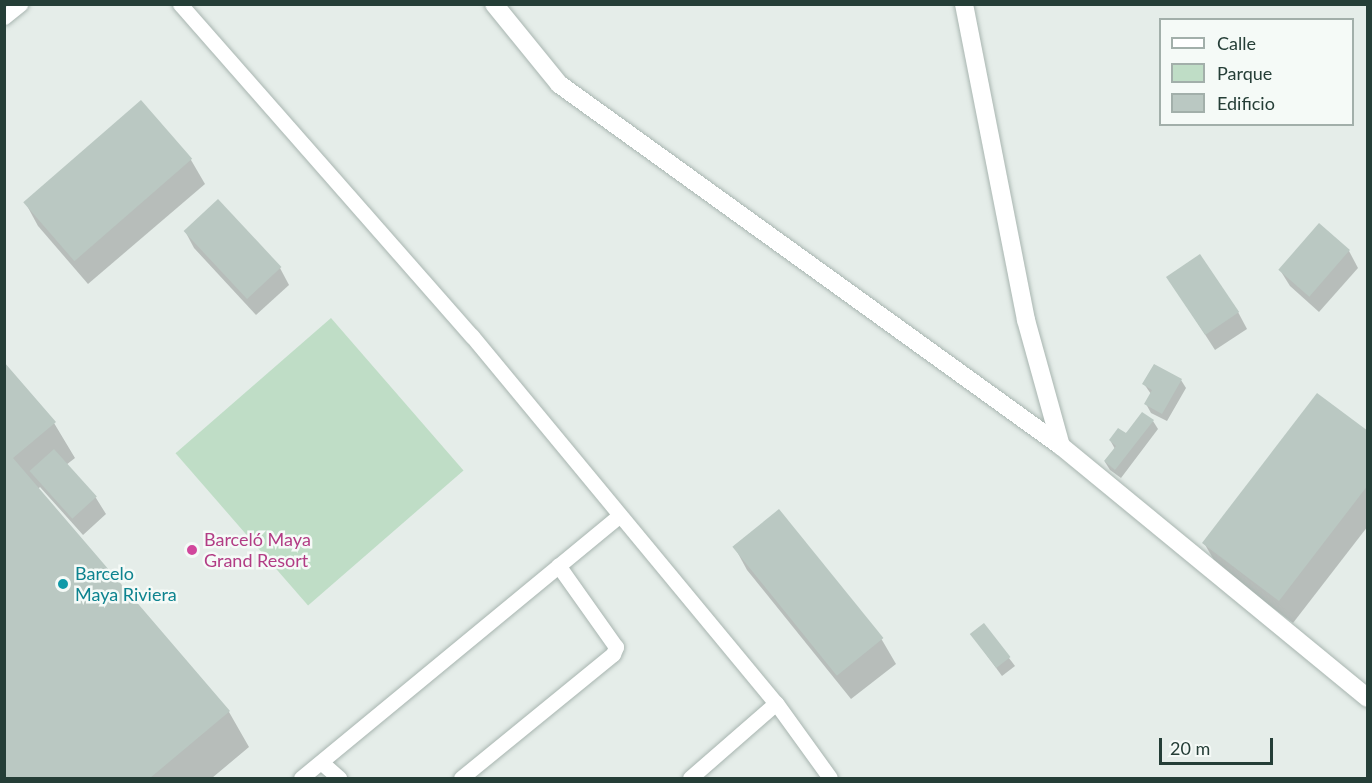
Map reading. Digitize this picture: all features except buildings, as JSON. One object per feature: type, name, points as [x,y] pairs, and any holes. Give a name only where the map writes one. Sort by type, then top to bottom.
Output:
[{"type":"street","points":[[494,4],[559,84],[1061,446],[1368,698]]},
{"type":"street","points":[[964,4],[1026,320],[1061,446]]},
{"type":"lane","points":[[4,17],[20,4]]},
{"type":"lane","points":[[180,4],[472,336],[776,703],[830,778]]},
{"type":"lane","points":[[301,778],[620,515]]},
{"type":"lane","points":[[461,778],[613,654],[616,647],[558,565]]},
{"type":"lane","points":[[690,778],[776,703]]},
{"type":"lane","points":[[322,763],[339,778]]},
{"type":"green space","points":[[331,318],[464,470],[308,606],[176,453]]},
{"type":"place","name":"Barceló Maya Grand Resort","points":[[192,550]]},
{"type":"place","name":"Barcelo Maya Riviera","points":[[63,584]]}]
